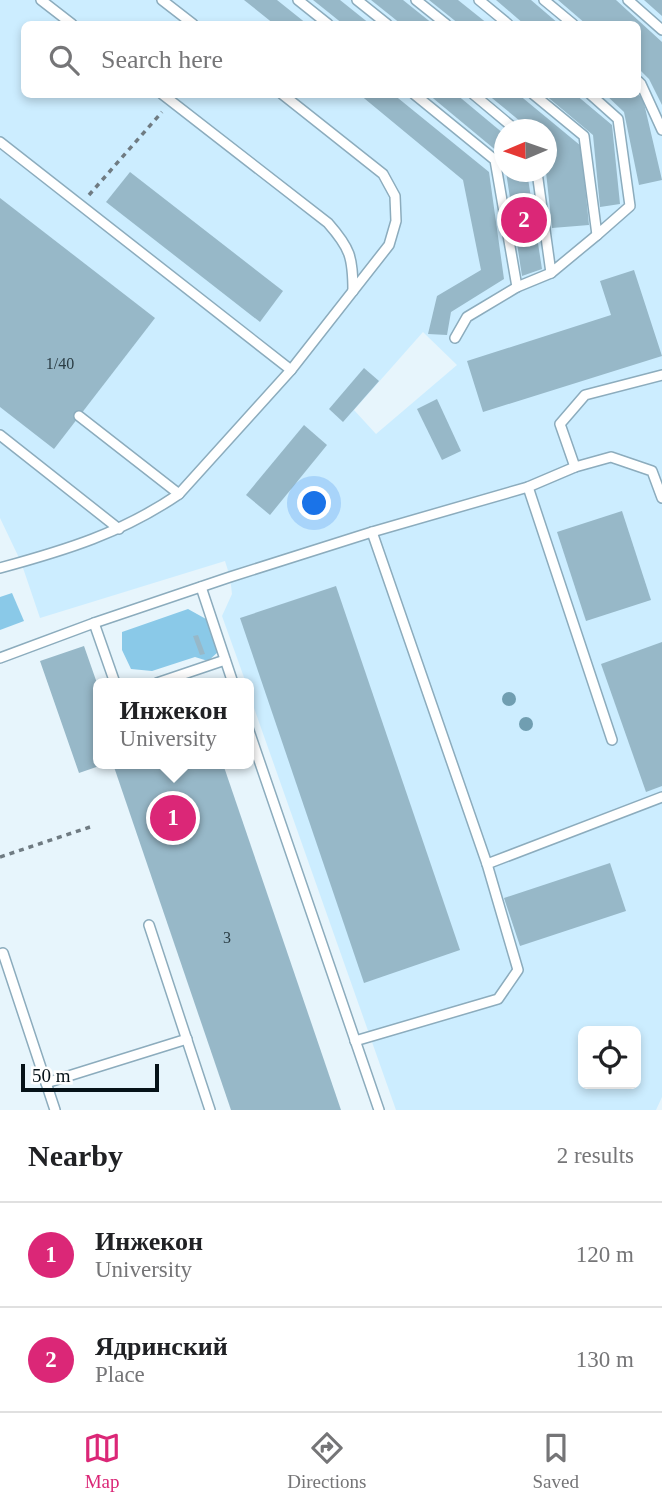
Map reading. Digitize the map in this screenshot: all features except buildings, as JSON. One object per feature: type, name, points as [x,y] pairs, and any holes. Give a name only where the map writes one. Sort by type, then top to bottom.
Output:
[{"type":"lane","points":[[40,0],[68,21]]},
{"type":"lane","points":[[162,0],[189,21]]},
{"type":"lane","points":[[298,0],[324,21]]},
{"type":"lane","points":[[357,0],[383,21]]},
{"type":"lane","points":[[416,0],[442,21]]},
{"type":"lane","points":[[480,0],[504,21]]},
{"type":"lane","points":[[544,0],[569,21]]},
{"type":"lane","points":[[628,0],[662,30]]},
{"type":"lane","points":[[641,85],[662,130]]},
{"type":"lane","points":[[167,98],[328,223],[344,241],[353,266],[353,291]]},
{"type":"lane","points":[[0,568],[81,545],[156,510],[179,494],[291,370],[389,245],[396,221],[395,196],[383,174],[287,98]]},
{"type":"lane","points":[[419,98],[495,160],[517,287]]},
{"type":"lane","points":[[478,98],[503,119]]},
{"type":"lane","points":[[538,98],[584,136],[597,235]]},
{"type":"lane","points":[[455,338],[467,317],[517,287],[551,273],[630,206],[618,119],[594,98]]},
{"type":"lane","points":[[0,142],[291,370]]},
{"type":"lane","points":[[538,182],[551,273]]},
{"type":"lane","points":[[575,467],[560,424],[585,395],[662,375]]},
{"type":"lane","points":[[79,416],[179,494]]},
{"type":"lane","points":[[0,435],[119,529]]},
{"type":"lane","points":[[0,658],[201,587],[372,532],[528,487],[575,467],[611,457],[652,471],[662,498]]},
{"type":"lane","points":[[528,487],[612,740]]},
{"type":"lane","points":[[355,1041],[498,999],[518,970],[487,864],[372,532]]},
{"type":"lane","points":[[201,587],[231,678]]},
{"type":"lane","points":[[94,624],[113,678]]},
{"type":"lane","points":[[172,678],[225,660]]},
{"type":"lane","points":[[254,746],[379,1110]]},
{"type":"lane","points":[[487,864],[662,797]]},
{"type":"lane","points":[[149,925],[210,1110]]},
{"type":"lane","points":[[0,954],[3,953],[55,1110]]},
{"type":"lane","points":[[46,1083],[187,1039]]},
{"type":"path","points":[[80,205],[172,102]]},
{"type":"path","points":[[0,858],[90,827]]},
{"type":"shaded area","points":[[0,0],[662,0],[662,1097],[656,1110],[396,1110],[254,708],[254,678],[244,678],[222,616],[232,594],[225,561],[40,618],[21,562],[0,518]],"holes":[[[423,332],[457,365],[376,434],[354,410]]]},
{"type":"shaded area","points":[[12,593],[24,621],[0,630],[0,597]]},
{"type":"shaded area","points":[[188,609],[206,619],[218,652],[208,661],[195,657],[152,671],[131,669],[122,650],[122,632]]},
{"type":"place","name":"Ядринский","points":[[524,220]]},
{"type":"place","name":"Инжекон","points":[[173,818]]}]
